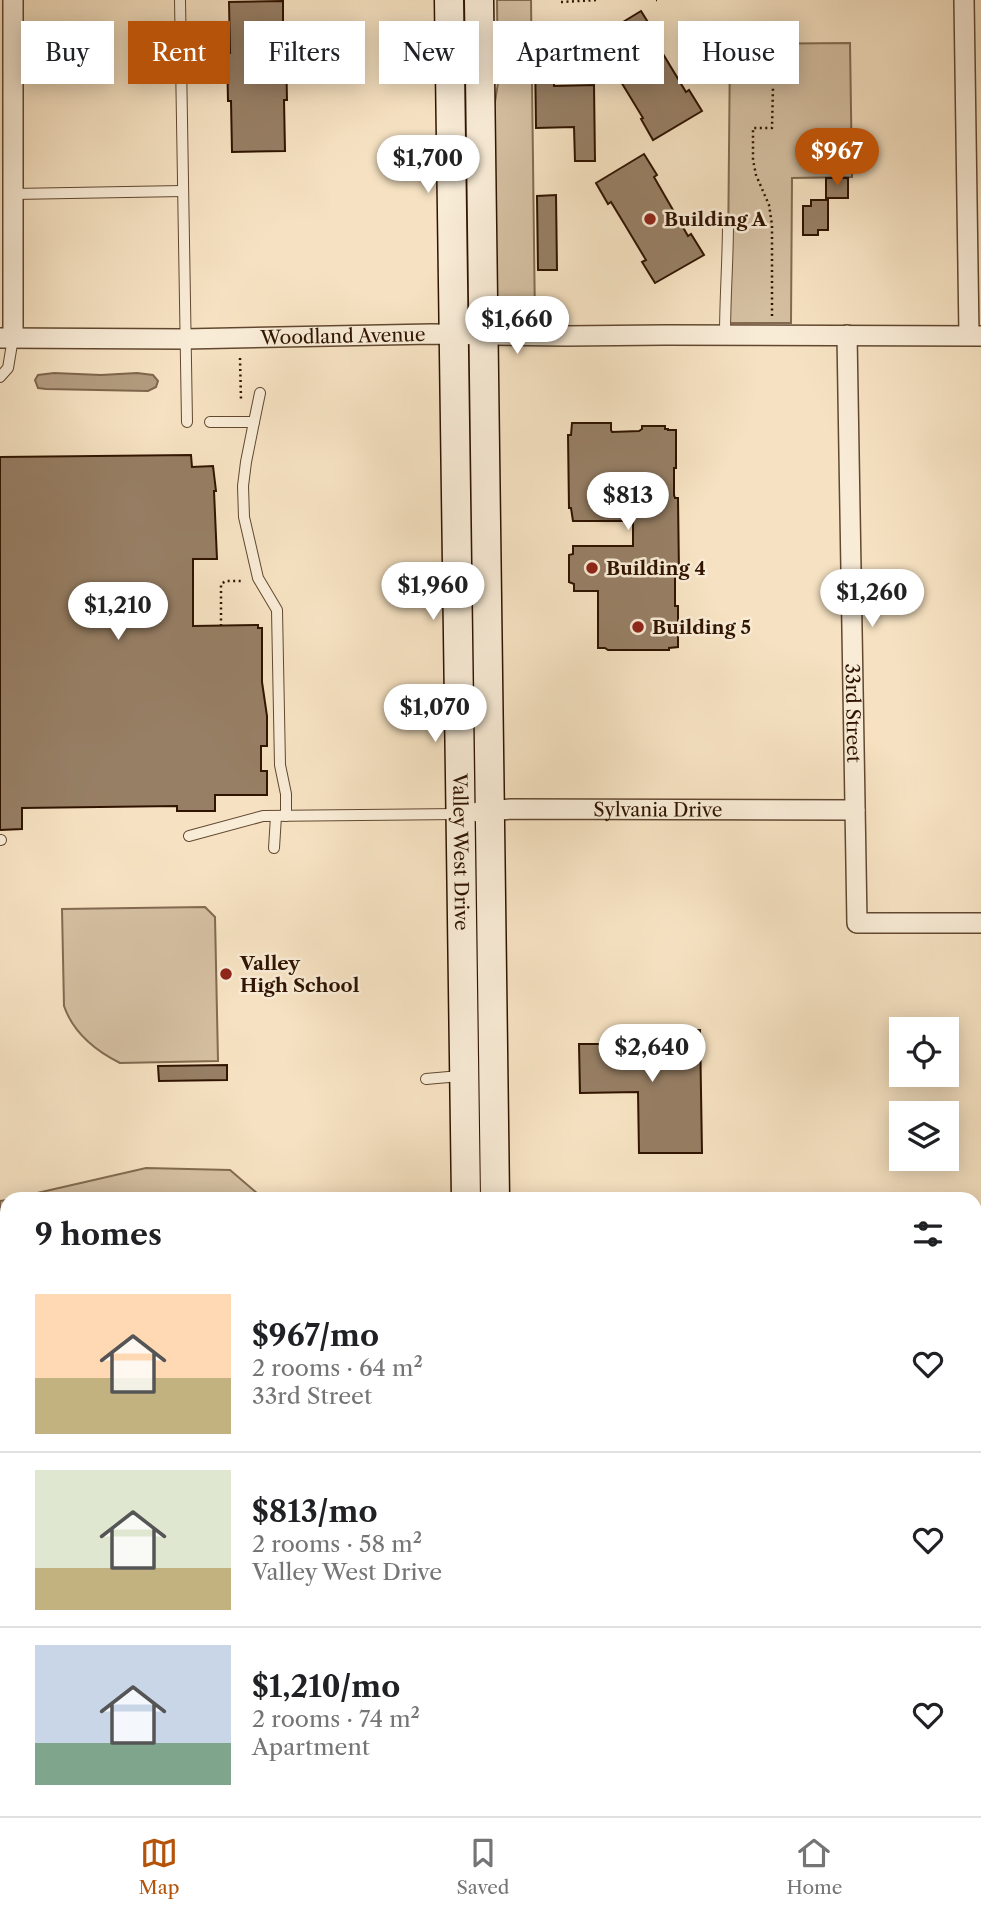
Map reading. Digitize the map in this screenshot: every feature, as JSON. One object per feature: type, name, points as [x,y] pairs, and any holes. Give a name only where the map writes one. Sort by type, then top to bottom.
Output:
[{"type":"main road","name":"Valley West Drive","points":[[449,0],[466,1192]]},
{"type":"main road","name":"Valley West Drive","points":[[479,0],[495,1192]]},
{"type":"street","points":[[7,338],[13,194],[13,0]]},
{"type":"street","points":[[964,0],[975,335]]},
{"type":"street","name":"Woodland Avenue","points":[[7,338],[184,339],[455,334],[975,335]]},
{"type":"street","name":"33rd Street","points":[[847,335],[857,923],[981,923]]},
{"type":"street","name":"Sylvania Drive","points":[[460,814],[491,810],[855,810]]},
{"type":"lane","points":[[180,0],[187,422]]},
{"type":"lane","points":[[13,194],[183,191]]},
{"type":"lane","points":[[725,335],[729,223]]},
{"type":"lane","points":[[0,377],[8,368],[7,338]]},
{"type":"lane","points":[[260,393],[243,486],[244,517],[258,578],[277,610],[280,765],[286,794],[274,848]]},
{"type":"lane","points":[[210,422],[254,422]]},
{"type":"lane","points":[[189,836],[263,816],[460,814]]},
{"type":"lane","points":[[426,1079],[464,1076]]},
{"type":"path","points":[[561,2],[598,0]]},
{"type":"path","points":[[772,316],[772,225],[769,205],[755,167],[753,128],[772,128],[773,87]]},
{"type":"path","points":[[240,358],[241,401]]},
{"type":"path","points":[[220,626],[221,584],[226,581],[241,581]]},
{"type":"shaded area","points":[[497,0],[531,0],[531,21],[497,21]]},
{"type":"shaded area","points":[[799,43],[850,43],[852,177],[792,178],[791,323],[725,323],[730,84],[799,84]]},
{"type":"shaded area","points":[[498,84],[532,84],[535,322],[509,319],[497,308],[491,127]]},
{"type":"shaded area","points":[[137,373],[153,375],[158,381],[156,387],[148,391],[38,388],[35,380],[38,375]]},
{"type":"shaded area","points":[[205,907],[215,917],[218,1061],[120,1063],[102,1053],[79,1032],[64,1006],[62,909]]},
{"type":"shaded area","points":[[146,1168],[230,1170],[256,1192],[41,1192]]},
{"type":"building","points":[[283,1],[283,21],[244,21],[244,84],[287,84],[287,100],[284,100],[285,151],[232,152],[231,101],[228,101],[228,84],[230,84],[229,2]]},
{"type":"building","points":[[641,11],[647,21],[625,21]]},
{"type":"building","points":[[664,56],[678,79],[678,84],[681,84],[686,92],[689,90],[702,111],[653,140],[641,119],[643,118],[622,84],[664,84]]},
{"type":"building","points":[[535,84],[594,85],[595,161],[575,161],[574,127],[536,128]]},
{"type":"building","name":"Building A","points":[[644,154],[688,236],[691,234],[704,255],[655,283],[642,262],[646,260],[611,202],[608,204],[596,183]]},
{"type":"building","points":[[826,178],[848,178],[848,198],[826,198]]},
{"type":"building","points":[[556,195],[557,270],[538,270],[537,196]]},
{"type":"building","points":[[811,200],[828,200],[828,230],[818,230],[818,235],[803,235],[803,206],[811,206]]},
{"type":"building","points":[[572,423],[611,423],[612,432],[639,431],[642,426],[665,426],[665,429],[676,430],[674,495],[678,498],[679,574],[676,574],[675,578],[675,606],[678,606],[678,647],[669,650],[598,648],[598,591],[574,591],[574,584],[569,582],[569,555],[573,554],[573,546],[633,546],[633,521],[573,521],[569,508],[568,435],[571,435]]},
{"type":"building","points":[[191,455],[192,467],[213,466],[217,559],[193,559],[193,626],[258,625],[258,628],[262,628],[262,682],[267,716],[267,746],[261,746],[261,771],[267,771],[267,795],[215,795],[215,811],[177,811],[177,806],[22,808],[22,829],[0,830],[0,457]]},
{"type":"building","points":[[700,1030],[702,1153],[639,1153],[638,1092],[580,1093],[579,1044],[608,1044],[608,1031]]},
{"type":"building","points":[[227,1065],[227,1080],[159,1081],[158,1066]]},
{"type":"place","name":"Building A","points":[[650,219]]},
{"type":"place","name":"Building 4","points":[[592,568]]},
{"type":"place","name":"Building 5","points":[[638,627]]},
{"type":"place","name":"Valley High School","points":[[226,974]]}]
